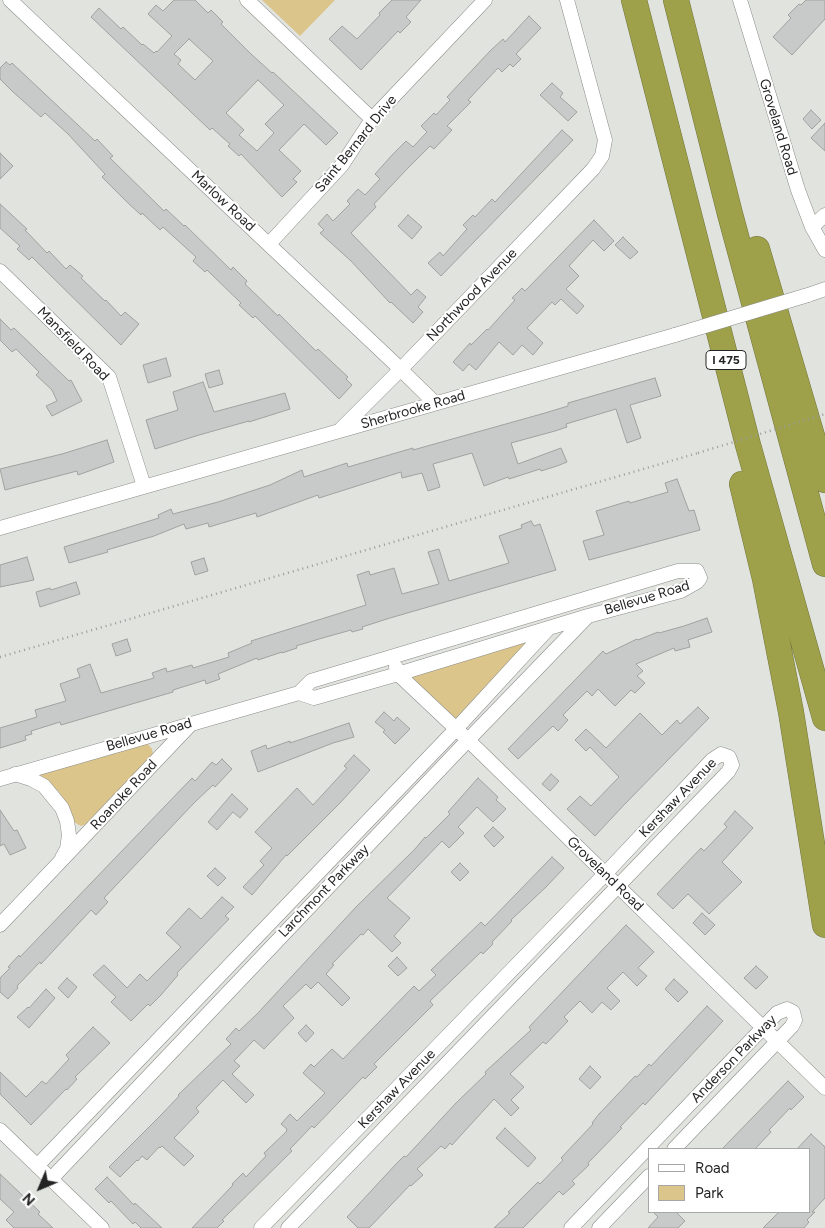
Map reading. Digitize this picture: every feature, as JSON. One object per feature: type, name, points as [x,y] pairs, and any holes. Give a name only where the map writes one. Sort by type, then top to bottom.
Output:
[{"type":"highway","name":"I 475","points":[[634,0],[748,445],[825,718]]},
{"type":"highway","name":"I 475","points":[[676,0],[698,81],[730,214],[825,564]]},
{"type":"highway","points":[[698,81],[737,176],[825,480]]},
{"type":"highway","points":[[748,445],[742,481],[791,712],[825,925]]},
{"type":"street","name":"Marlow Road","points":[[10,0],[401,369],[434,403]]},
{"type":"street","points":[[247,0],[372,119]]},
{"type":"street","name":"Saint Bernard Drive","points":[[269,244],[342,165],[372,119],[485,0]]},
{"type":"street","name":"Northwood Avenue","points":[[339,431],[594,169],[602,156],[606,140],[567,0]]},
{"type":"street","points":[[742,6],[754,0]]},
{"type":"street","name":"Groveland Road","points":[[742,6],[798,190],[812,227],[825,250]]},
{"type":"street","points":[[812,227],[825,214]]},
{"type":"street","name":"Mansfield Road","points":[[0,271],[110,377],[144,486]]},
{"type":"street","name":"Sherbrooke Road","points":[[0,528],[675,335],[825,289]]},
{"type":"street","name":"Bellevue Road","points":[[0,778],[299,693],[311,681],[678,571],[697,571],[700,578],[697,582],[681,591],[588,616],[398,674],[314,698],[299,693]]},
{"type":"street","points":[[583,600],[588,616]]},
{"type":"street","points":[[544,612],[549,628]]},
{"type":"street","name":"Larchmont Parkway","points":[[51,1179],[588,616]]},
{"type":"street","name":"Larchmont Parkway","points":[[37,1166],[456,729],[549,628]]},
{"type":"street","name":"Groveland Road","points":[[392,657],[398,674],[825,1088]]},
{"type":"street","name":"Roanoke Road","points":[[0,925],[192,723]]},
{"type":"street","name":"Kershaw Avenue","points":[[261,1228],[605,874],[712,760],[721,754],[729,757],[732,765],[728,772],[288,1228]]},
{"type":"street","name":"Roanoke Road","points":[[14,774],[31,779],[44,786],[62,808],[67,821],[69,835],[67,850],[56,867]]},
{"type":"street","name":"Anderson Parkway","points":[[571,1228],[777,1013],[787,1010],[793,1012],[795,1020],[792,1026],[675,1148]]},
{"type":"street","points":[[0,1130],[102,1228]]},
{"type":"street","points":[[599,1228],[648,1177]]},
{"type":"path","points":[[0,657],[698,453],[825,414]]},
{"type":"green space","points":[[262,0],[335,0],[300,36]]},
{"type":"green space","points":[[525,642],[526,647],[456,724],[404,676]]},
{"type":"green space","points":[[147,743],[152,749],[153,754],[86,824],[81,826],[72,821],[67,805],[59,792],[37,773]]},
{"type":"building","points":[[174,0],[195,0],[208,13],[211,10],[223,22],[221,24],[251,54],[338,133],[326,145],[304,124],[279,150],[301,171],[293,179],[297,182],[282,197],[241,154],[239,156],[228,146],[230,144],[212,128],[210,130],[91,17],[99,8],[121,29],[123,27],[142,45],[154,53],[172,36],[148,14],[156,5],[163,11]],"holes":[[[189,39],[213,61],[195,80],[178,64],[181,60],[174,54]],[[258,80],[284,105],[265,124],[274,133],[257,151],[239,135],[244,130],[226,113]]]},
{"type":"building","points":[[392,0],[421,0],[406,17],[411,22],[400,33],[398,31],[361,70],[329,39],[342,26],[357,39]]},
{"type":"building","points":[[806,0],[825,0],[825,19],[792,55],[773,37],[791,18],[788,15]]},
{"type":"building","points":[[529,16],[541,28],[516,54],[521,59],[513,67],[510,64],[502,72],[498,68],[468,100],[471,102],[447,126],[452,130],[434,149],[430,146],[408,168],[374,204],[376,207],[351,233],[411,295],[417,289],[426,297],[418,307],[423,312],[413,323],[390,303],[351,261],[320,233],[324,230],[318,224],[327,214],[333,221],[350,204],[347,201],[358,189],[365,195],[380,179],[375,174],[393,154],[406,141],[413,147],[427,132],[421,126],[434,113],[436,115],[450,100],[447,97],[490,51],[503,39],[505,42]]},
{"type":"building","points":[[6,62],[10,65],[12,63],[95,141],[97,139],[113,156],[110,158],[164,211],[166,209],[185,225],[231,270],[233,267],[247,281],[245,284],[278,316],[279,314],[316,351],[318,349],[348,377],[346,379],[352,385],[339,399],[255,316],[253,318],[239,305],[241,303],[207,270],[205,272],[193,261],[196,257],[163,227],[160,230],[128,203],[102,177],[105,174],[68,134],[45,113],[41,117],[0,79],[0,68]]},
{"type":"building","points":[[552,83],[563,93],[560,97],[577,112],[568,121],[540,95]]},
{"type":"building","points":[[811,110],[821,120],[812,129],[803,119]]},
{"type":"building","points":[[825,123],[825,151],[811,138]]},
{"type":"building","points":[[562,130],[573,140],[441,276],[428,263],[440,252],[443,256],[467,229],[463,225],[473,215],[475,217],[492,199],[495,202]]},
{"type":"building","points":[[0,153],[13,166],[0,179]]},
{"type":"building","points":[[0,204],[27,229],[25,230],[47,253],[49,251],[66,269],[70,265],[83,276],[81,278],[121,316],[125,312],[139,324],[121,345],[32,257],[29,260],[17,249],[20,246],[0,228]]},
{"type":"building","points":[[408,215],[422,227],[412,239],[398,226]]},
{"type":"building","points":[[594,220],[614,241],[604,251],[593,240],[569,266],[579,276],[566,289],[584,306],[577,314],[561,299],[555,305],[552,302],[527,328],[543,343],[533,355],[522,345],[513,355],[499,342],[476,370],[469,364],[463,371],[453,362],[470,343],[471,345],[488,330],[515,300],[512,298],[522,288],[525,291]]},
{"type":"building","points":[[623,237],[638,252],[630,259],[615,245]]},
{"type":"building","points":[[0,319],[11,330],[14,328],[69,381],[71,380],[82,401],[52,416],[46,406],[57,401],[52,390],[36,375],[39,372],[16,349],[12,352],[0,340]]},
{"type":"building","points":[[166,358],[171,376],[148,383],[143,365]]},
{"type":"building","points":[[219,370],[223,384],[209,388],[205,374]]},
{"type":"building","points":[[655,378],[661,396],[630,405],[641,438],[627,443],[616,409],[566,424],[567,427],[555,431],[511,443],[518,464],[561,448],[567,462],[541,471],[540,469],[509,479],[508,477],[484,486],[472,453],[433,464],[440,487],[428,491],[422,473],[402,478],[401,472],[319,498],[318,495],[257,517],[256,513],[209,527],[208,523],[186,529],[184,524],[154,536],[107,550],[108,552],[69,563],[64,547],[159,518],[158,515],[171,509],[173,514],[218,502],[270,485],[302,470],[304,477],[347,463],[348,467],[545,413],[568,406],[568,403]]},
{"type":"building","points":[[203,382],[214,412],[285,393],[290,409],[155,449],[146,420],[178,410],[173,392]]},
{"type":"building","points":[[107,440],[114,462],[78,475],[77,471],[5,490],[0,469],[62,454]]},
{"type":"building","points":[[677,479],[689,511],[694,510],[700,530],[589,560],[583,541],[604,535],[596,511],[668,492],[665,483]]},
{"type":"building","points":[[531,521],[534,526],[540,524],[556,570],[390,618],[362,627],[363,629],[352,632],[351,630],[319,639],[296,646],[297,648],[282,653],[258,660],[257,658],[218,674],[220,679],[206,684],[205,680],[173,690],[173,692],[61,725],[60,722],[31,731],[32,734],[25,736],[26,740],[0,748],[0,728],[37,717],[35,710],[66,701],[60,684],[80,677],[77,669],[90,664],[101,693],[154,678],[152,673],[166,668],[167,672],[192,665],[193,668],[229,657],[228,653],[252,643],[251,641],[366,605],[357,575],[369,571],[370,575],[394,568],[402,594],[439,584],[428,552],[439,549],[449,581],[509,563],[499,536],[522,528],[521,525]]},
{"type":"building","points":[[27,557],[34,580],[0,587],[0,565]]},
{"type":"building","points":[[204,558],[208,571],[195,575],[191,562]]},
{"type":"building","points":[[76,582],[80,594],[40,607],[36,592],[50,588],[51,590]]},
{"type":"building","points":[[707,618],[712,632],[688,640],[690,647],[675,651],[674,648],[636,664],[643,671],[637,676],[645,683],[635,693],[631,690],[615,706],[598,689],[592,696],[587,691],[563,715],[568,720],[558,731],[553,726],[518,759],[508,749],[603,651],[606,654],[637,639]]},
{"type":"building","points":[[127,639],[131,651],[116,656],[112,644]]},
{"type":"building","points":[[698,707],[709,718],[595,836],[567,809],[580,796],[591,806],[619,777],[590,747],[586,751],[575,740],[586,729],[606,748],[640,713],[662,735],[677,720],[680,724]]},
{"type":"building","points":[[384,712],[394,721],[397,717],[410,729],[395,744],[383,732],[385,730],[375,722]]},
{"type":"building","points":[[349,723],[354,737],[333,743],[258,772],[251,751],[266,745],[267,749],[290,741],[290,743]]},
{"type":"building","points":[[354,755],[370,770],[340,803],[286,855],[252,895],[243,887],[264,865],[260,861],[272,848],[255,832],[297,788],[313,805],[347,768],[344,766]]},
{"type":"building","points":[[222,759],[232,769],[215,787],[213,785],[195,802],[104,898],[108,902],[96,915],[91,910],[41,964],[40,962],[17,986],[18,988],[8,999],[0,992],[0,978],[19,955],[20,957],[192,778],[195,781],[212,762],[216,765]]},
{"type":"building","points":[[551,774],[559,781],[550,791],[542,784]]},
{"type":"building","points":[[478,778],[498,797],[496,800],[506,809],[493,822],[477,807],[458,827],[464,833],[449,848],[442,841],[387,898],[410,918],[394,936],[401,943],[392,952],[368,929],[332,964],[334,965],[326,974],[350,998],[342,1006],[318,982],[311,989],[306,984],[283,1006],[294,1018],[264,1049],[254,1040],[234,1061],[240,1066],[232,1074],[254,1095],[246,1103],[223,1080],[196,1108],[199,1112],[174,1138],[194,1156],[184,1166],[162,1146],[147,1160],[142,1156],[120,1177],[109,1167],[162,1114],[178,1095],[231,1044],[226,1039],[236,1028],[239,1031],[257,1014],[356,907],[450,814],[448,812]]},
{"type":"building","points":[[232,794],[248,809],[240,818],[233,812],[217,830],[208,822]]},
{"type":"building","points":[[0,810],[14,831],[17,830],[26,848],[10,855],[4,844],[0,846]]},
{"type":"building","points":[[735,811],[753,828],[722,862],[742,882],[709,914],[688,894],[673,909],[657,894],[701,848],[704,851],[727,827],[724,824]]},
{"type":"building","points":[[493,827],[504,837],[494,847],[484,836]]},
{"type":"building","points":[[552,857],[564,868],[511,920],[483,954],[481,952],[430,1001],[433,1005],[374,1064],[377,1067],[365,1079],[363,1077],[314,1128],[312,1126],[290,1149],[292,1151],[222,1220],[224,1221],[217,1228],[192,1228],[243,1173],[246,1177],[266,1156],[264,1153],[286,1132],[287,1129],[281,1124],[290,1114],[297,1121],[325,1093],[303,1073],[311,1064],[314,1067],[332,1049],[343,1059],[414,986],[419,991],[436,975],[431,970],[481,922],[485,926]]},
{"type":"building","points":[[460,863],[469,872],[460,881],[451,872]]},
{"type":"building","points":[[215,868],[226,878],[218,886],[207,876]]},
{"type":"building","points":[[222,897],[234,907],[225,916],[229,919],[177,973],[178,975],[161,995],[150,1006],[148,1004],[131,1021],[111,1002],[116,997],[93,975],[104,965],[127,988],[140,974],[147,981],[181,947],[166,933],[189,908],[201,919]]},
{"type":"building","points":[[702,913],[715,925],[705,935],[693,923]]},
{"type":"building","points":[[626,925],[654,952],[638,968],[647,976],[637,986],[623,972],[607,988],[620,1001],[611,1010],[602,1002],[592,1013],[580,1001],[564,1017],[568,1021],[546,1044],[543,1042],[510,1074],[524,1087],[511,1100],[519,1108],[511,1116],[494,1099],[452,1145],[450,1143],[445,1149],[441,1146],[417,1169],[423,1175],[410,1185],[369,1228],[358,1228],[347,1217],[396,1164],[404,1156],[406,1157],[486,1074],[485,1072],[531,1030],[529,1027]]},
{"type":"building","points":[[397,957],[407,968],[398,976],[388,966]]},
{"type":"building","points":[[756,966],[768,977],[756,989],[744,978]]},
{"type":"building","points":[[67,978],[77,987],[68,998],[58,988]]},
{"type":"building","points":[[674,979],[688,992],[678,1002],[665,989]]},
{"type":"building","points":[[46,989],[55,998],[29,1028],[17,1017],[29,1008]]},
{"type":"building","points":[[707,1006],[723,1021],[645,1105],[643,1103],[620,1127],[622,1128],[572,1181],[575,1184],[563,1195],[559,1191],[523,1228],[494,1228],[538,1182],[540,1184],[563,1160],[561,1158],[635,1076],[637,1077],[649,1064],[651,1066]]},
{"type":"building","points":[[306,1025],[314,1033],[306,1042],[298,1033]]},
{"type":"building","points":[[93,1027],[110,1043],[75,1077],[77,1079],[67,1090],[31,1125],[0,1094],[0,1072],[26,1097],[42,1081],[46,1084],[69,1059],[66,1055]]},
{"type":"building","points":[[590,1066],[601,1077],[590,1089],[579,1079]]},
{"type":"building","points":[[788,1081],[804,1097],[791,1110],[790,1108],[769,1130],[771,1132],[756,1148],[723,1148]]},
{"type":"building","points":[[505,1128],[536,1158],[528,1167],[496,1138]]},
{"type":"building","points":[[811,1134],[825,1147],[825,1198],[812,1212],[815,1212],[807,1220],[809,1222],[804,1228],[763,1228],[778,1213],[810,1213],[810,1148],[798,1148]]},
{"type":"building","points":[[0,1174],[40,1212],[38,1214],[53,1228],[14,1228],[6,1220],[14,1212],[0,1199]]},
{"type":"building","points":[[107,1177],[134,1205],[135,1203],[162,1228],[141,1228],[135,1222],[133,1224],[111,1201],[109,1203],[95,1189]]},
{"type":"building","points":[[654,1213],[677,1213],[685,1221],[678,1228],[648,1228],[658,1217]]}]
